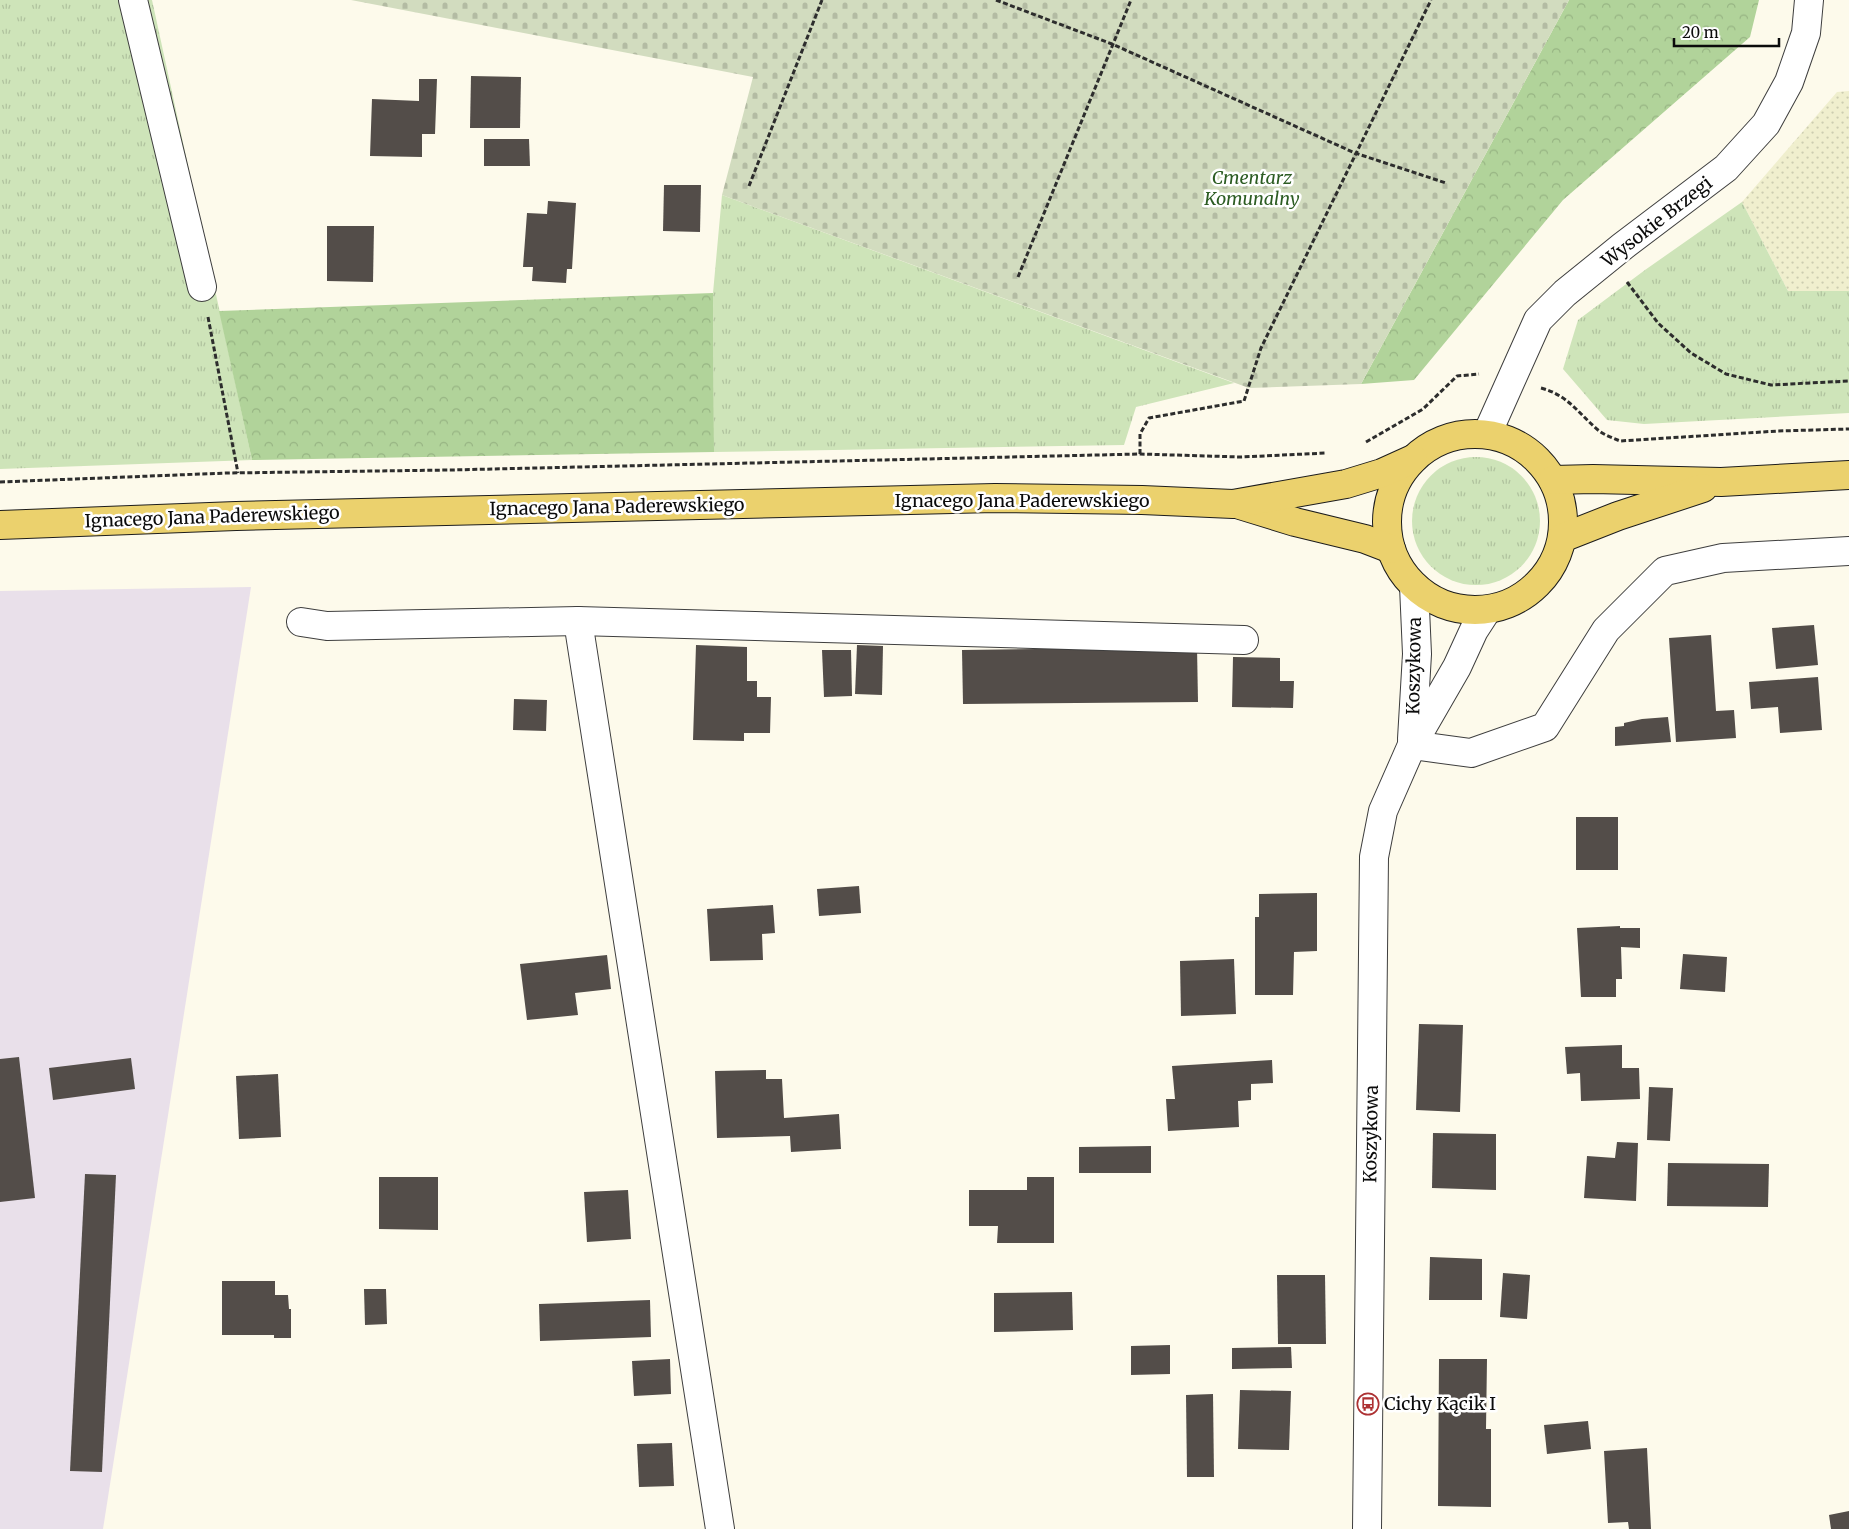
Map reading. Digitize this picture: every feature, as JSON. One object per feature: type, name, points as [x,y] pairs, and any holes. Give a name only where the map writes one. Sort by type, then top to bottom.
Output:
[{"type":"main road","points":[[1487,434],[1513,442],[1536,458],[1553,480],[1562,506],[1562,538],[1551,567],[1530,591],[1502,606],[1486,610],[1472,610],[1441,603],[1414,586],[1401,569],[1391,549],[1388,528],[1388,506],[1397,480],[1413,459],[1435,443],[1461,435],[1487,434]]},
{"type":"main road","name":"Ignacego Jana Paderewskiego","points":[[0,525],[227,516],[985,499],[1142,500],[1233,504],[1346,484],[1382,473],[1413,459]]},
{"type":"main road","points":[[1553,480],[1608,479],[1720,482],[1849,475]]},
{"type":"main road","points":[[1562,538],[1618,516],[1720,482]]},
{"type":"main road","name":"Ignacego Jana Paderewskiego","points":[[1233,504],[1365,539],[1391,549]]},
{"type":"street","points":[[133,0],[202,287]]},
{"type":"street","name":"Wysokie Brzegi","points":[[1487,434],[1538,320],[1565,293],[1726,168],[1766,124],[1789,82],[1806,33],[1809,0]]},
{"type":"street","points":[[1412,745],[1471,753],[1545,726],[1606,630],[1665,571],[1723,558],[1849,551]]},
{"type":"street","name":"Koszykowa","points":[[1412,745],[1417,654],[1414,586]]},
{"type":"street","name":"Koszykowa","points":[[1368,1529],[1374,857],[1383,812],[1412,745],[1457,667],[1474,630],[1486,610]]},
{"type":"street","points":[[301,622],[327,626],[578,621],[1244,640]]},
{"type":"street","points":[[578,621],[720,1529]]},
{"type":"path","points":[[749,186],[822,0]]},
{"type":"path","points":[[996,0],[1112,44],[1355,153],[1446,183]]},
{"type":"path","points":[[1018,277],[1112,44],[1132,0]]},
{"type":"path","points":[[1140,454],[1140,434],[1149,418],[1244,401],[1261,348],[1431,0]]},
{"type":"path","points":[[1609,258],[1658,323],[1691,353],[1726,374],[1771,385],[1849,381]]},
{"type":"path","points":[[202,287],[238,473]]},
{"type":"path","points":[[1362,445],[1423,409],[1457,376],[1485,373]]},
{"type":"path","points":[[1543,389],[1549,390],[1572,403],[1600,432],[1620,441],[1778,431],[1849,429]]},
{"type":"path","points":[[0,482],[238,473],[1140,454],[1241,457],[1333,452]]},
{"type":"shaded area","points":[[251,587],[103,1529],[0,1529],[0,591]]},
{"type":"green space","points":[[0,0],[152,0],[252,460],[0,469]]},
{"type":"green space","name":"Cmentarz Komunalny","points":[[351,0],[1569,0],[1361,384],[1249,388],[722,195],[753,77]]},
{"type":"green space","points":[[1569,0],[1759,0],[1750,37],[1563,200],[1414,380],[1361,384]]},
{"type":"green space","points":[[1849,91],[1849,291],[1788,291],[1742,202],[1837,92]]},
{"type":"green space","points":[[722,195],[1234,383],[1136,407],[1124,445],[714,452],[713,293]]},
{"type":"green space","points":[[1742,202],[1788,291],[1849,291],[1849,413],[1644,424],[1607,420],[1563,369],[1578,320]]},
{"type":"green space","points":[[713,293],[714,452],[252,460],[219,311]]},
{"type":"green space","points":[[1476,457],[1489,458],[1501,462],[1512,467],[1522,475],[1530,485],[1535,496],[1539,508],[1539,534],[1535,546],[1530,557],[1522,567],[1512,575],[1501,580],[1489,584],[1476,585],[1463,584],[1451,580],[1440,575],[1430,567],[1422,557],[1417,546],[1413,534],[1412,521],[1413,508],[1417,496],[1422,485],[1430,475],[1440,467],[1451,462],[1463,458]]},
{"type":"building","points":[[471,76],[521,77],[520,128],[470,128]]},
{"type":"building","points":[[419,79],[437,79],[435,134],[422,134],[422,157],[370,156],[372,99],[419,101]]},
{"type":"building","points":[[484,139],[529,139],[530,166],[484,166]]},
{"type":"building","points":[[664,185],[701,185],[700,232],[663,231]]},
{"type":"building","points":[[548,201],[576,203],[572,269],[567,269],[566,283],[532,281],[533,267],[523,267],[527,213],[547,214]]},
{"type":"building","points":[[327,226],[374,226],[373,282],[327,281]]},
{"type":"building","points":[[1814,625],[1818,665],[1776,669],[1772,628]]},
{"type":"building","points":[[1711,635],[1716,711],[1734,710],[1736,738],[1676,742],[1669,638]]},
{"type":"building","points":[[696,645],[747,647],[747,681],[757,681],[757,697],[771,697],[770,733],[744,733],[744,741],[693,740]]},
{"type":"building","points":[[857,645],[883,646],[882,695],[855,694]]},
{"type":"building","points":[[1197,647],[1198,702],[963,704],[962,650]]},
{"type":"building","points":[[822,650],[851,650],[852,696],[824,697]]},
{"type":"building","points":[[1233,657],[1280,658],[1280,681],[1294,681],[1293,708],[1232,707]]},
{"type":"building","points":[[1818,677],[1822,730],[1780,733],[1778,707],[1751,709],[1749,682]]},
{"type":"building","points":[[514,699],[547,700],[546,731],[513,730]]},
{"type":"building","points":[[1668,717],[1671,742],[1615,746],[1615,727],[1624,726],[1624,723],[1642,719]]},
{"type":"building","points":[[1576,817],[1618,817],[1618,870],[1576,870]]},
{"type":"building","points":[[859,886],[861,913],[819,916],[817,889]]},
{"type":"building","points":[[1317,893],[1317,951],[1294,952],[1293,995],[1255,995],[1255,917],[1259,917],[1259,894]]},
{"type":"building","points":[[773,905],[775,933],[762,934],[763,960],[710,961],[707,909]]},
{"type":"building","points":[[1620,926],[1620,928],[1640,928],[1640,948],[1621,947],[1622,979],[1616,979],[1616,997],[1581,997],[1577,928]]},
{"type":"building","points":[[1683,954],[1727,957],[1725,992],[1680,989]]},
{"type":"building","points":[[607,955],[611,989],[575,993],[578,1015],[527,1020],[520,964]]},
{"type":"building","points":[[1234,959],[1236,1014],[1181,1016],[1180,961]]},
{"type":"building","points":[[1419,1024],[1463,1025],[1460,1112],[1416,1110]]},
{"type":"building","points":[[1622,1045],[1622,1068],[1639,1068],[1640,1099],[1581,1101],[1580,1073],[1567,1074],[1565,1047]]},
{"type":"building","points":[[19,1057],[35,1198],[0,1202],[0,1059]]},
{"type":"building","points":[[131,1058],[135,1089],[53,1100],[49,1068]]},
{"type":"building","points":[[1272,1060],[1273,1083],[1251,1084],[1251,1100],[1238,1101],[1239,1127],[1168,1131],[1166,1099],[1175,1099],[1172,1066]]},
{"type":"building","points":[[766,1070],[766,1079],[782,1079],[784,1118],[839,1114],[841,1149],[791,1152],[790,1136],[717,1138],[715,1071]]},
{"type":"building","points":[[278,1074],[281,1137],[239,1139],[236,1076]]},
{"type":"building","points":[[1649,1087],[1673,1088],[1670,1141],[1647,1140]]},
{"type":"building","points":[[1433,1133],[1496,1134],[1496,1190],[1432,1188]]},
{"type":"building","points":[[1617,1142],[1638,1143],[1636,1201],[1584,1198],[1587,1156],[1615,1158]]},
{"type":"building","points":[[1151,1146],[1151,1173],[1079,1173],[1079,1147]]},
{"type":"building","points":[[1668,1163],[1769,1164],[1768,1207],[1667,1206]]},
{"type":"building","points":[[85,1174],[116,1175],[102,1472],[70,1471]]},
{"type":"building","points":[[379,1177],[438,1177],[438,1230],[379,1229]]},
{"type":"building","points":[[1027,1177],[1054,1177],[1054,1243],[997,1243],[998,1226],[969,1226],[969,1190],[1027,1190]]},
{"type":"building","points":[[628,1190],[631,1239],[587,1242],[584,1192]]},
{"type":"building","points":[[1430,1257],[1482,1259],[1482,1300],[1429,1300]]},
{"type":"building","points":[[1503,1273],[1530,1275],[1527,1319],[1500,1317]]},
{"type":"building","points":[[1277,1275],[1325,1275],[1326,1344],[1278,1344]]},
{"type":"building","points":[[222,1281],[275,1281],[275,1295],[288,1295],[289,1309],[291,1309],[291,1338],[274,1338],[274,1335],[222,1335]]},
{"type":"building","points":[[364,1289],[386,1289],[387,1324],[365,1325]]},
{"type":"building","points":[[1072,1292],[1073,1330],[994,1332],[994,1293]]},
{"type":"building","points":[[650,1300],[651,1337],[540,1341],[539,1304]]},
{"type":"building","points":[[1170,1345],[1170,1374],[1131,1375],[1131,1346]]},
{"type":"building","points":[[1291,1347],[1292,1368],[1232,1369],[1232,1348]]},
{"type":"building","points":[[670,1359],[671,1394],[634,1396],[632,1361]]},
{"type":"building","points":[[1439,1359],[1487,1359],[1486,1429],[1491,1429],[1491,1507],[1438,1506]]},
{"type":"building","points":[[1240,1390],[1291,1391],[1289,1450],[1238,1449]]},
{"type":"building","points":[[1213,1394],[1214,1477],[1187,1477],[1186,1395]]},
{"type":"building","points":[[1588,1421],[1591,1449],[1547,1454],[1544,1425]]},
{"type":"building","points":[[672,1443],[674,1486],[639,1487],[637,1444]]},
{"type":"building","points":[[1647,1448],[1651,1529],[1629,1529],[1628,1522],[1608,1523],[1604,1451]]},
{"type":"building","points":[[1849,1511],[1849,1529],[1831,1529],[1829,1515]]},
{"type":"place","name":"Cichy Kącik I","points":[[1368,1404]]}]
